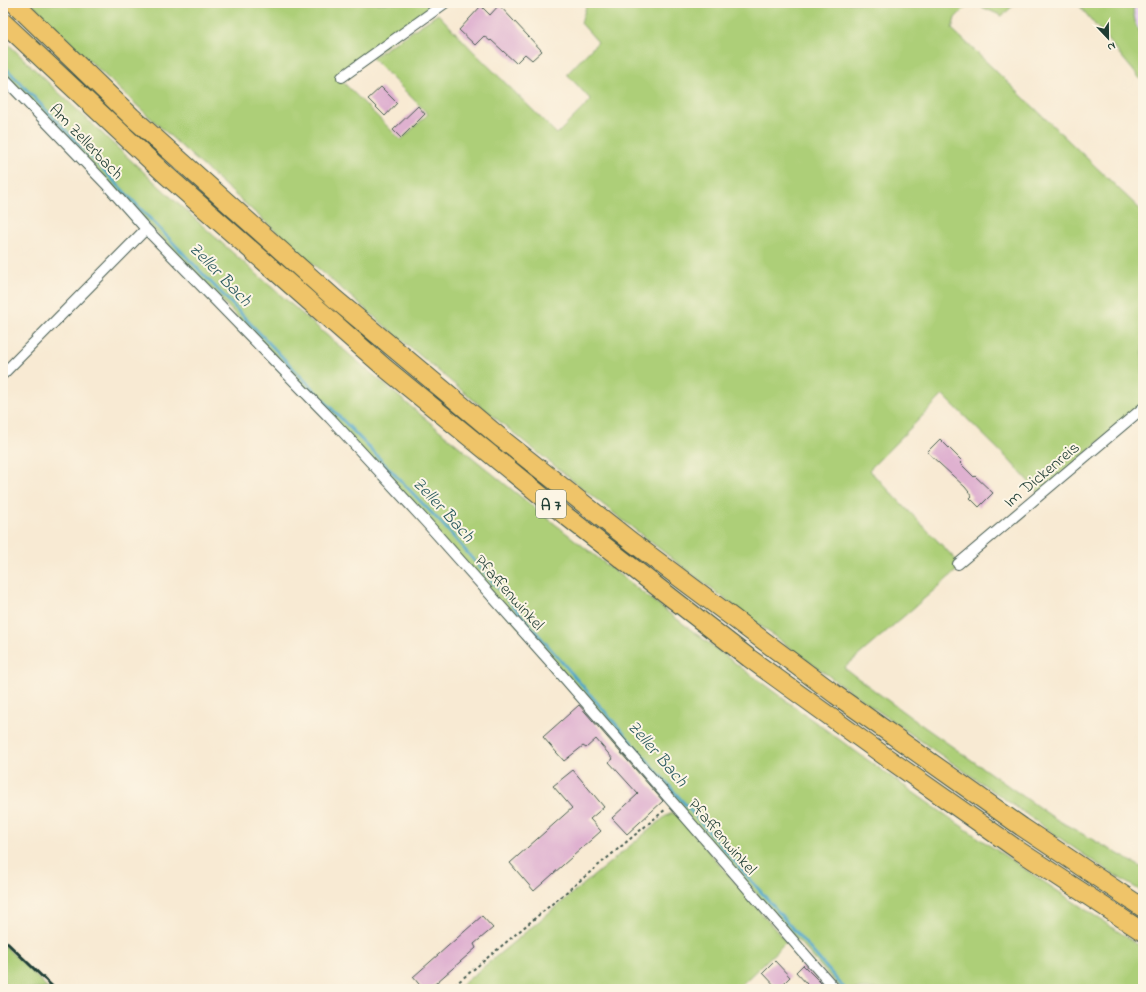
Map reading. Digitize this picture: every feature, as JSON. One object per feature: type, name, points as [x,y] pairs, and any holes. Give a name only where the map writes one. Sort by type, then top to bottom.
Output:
[{"type":"highway","name":"A 7","points":[[14,3],[132,117],[335,299],[508,444],[632,542],[836,695],[1022,827],[1143,908]]},
{"type":"highway","name":"A 7","points":[[3,22],[165,174],[379,363],[566,516],[749,658],[886,757],[1018,850],[1143,932]]},
{"type":"street","points":[[342,76],[446,3]]},
{"type":"street","name":"Am Zellerbach","points":[[3,77],[106,184],[146,228]]},
{"type":"street","points":[[3,374],[146,228]]},
{"type":"street","name":"Pfaffenwinkel","points":[[146,228],[365,456],[491,594],[835,989]]},
{"type":"street","name":"Im Dickenreis","points":[[958,564],[1143,408]]},
{"type":"path","points":[[450,989],[673,803]]},
{"type":"shaded area","points":[[1137,3],[1143,3],[1143,36],[1136,26],[1133,10]]},
{"type":"green space","points":[[31,3],[440,3],[341,80],[401,140],[428,114],[372,58],[438,14],[472,50],[557,134],[591,100],[567,74],[598,42],[581,23],[586,7],[582,3],[970,3],[955,18],[952,29],[1143,212],[1143,404],[1039,493],[1009,460],[943,395],[869,470],[962,566],[844,668],[913,719],[1054,818],[1143,868],[1143,892],[1073,848],[834,680],[645,538],[515,434],[387,328],[261,218],[144,112]]},
{"type":"green space","points":[[973,3],[1016,3],[1002,16]]},
{"type":"green space","points":[[1077,3],[1137,3],[1133,10],[1136,26],[1143,36],[1142,81]]},
{"type":"green space","points":[[3,39],[111,142],[334,342],[448,438],[565,532],[683,624],[803,713],[951,819],[1143,948],[1143,989],[841,989],[302,384],[3,72]]},
{"type":"green space","points":[[672,813],[678,816],[786,942],[737,989],[457,989],[666,816]]},
{"type":"green space","points":[[3,944],[49,989],[3,989]]},
{"type":"building","points":[[499,5],[542,51],[532,60],[525,54],[516,63],[491,40],[490,41],[484,36],[475,45],[459,30],[481,6],[490,15]]},
{"type":"building","points":[[381,87],[397,103],[385,116],[368,99]]},
{"type":"building","points":[[418,106],[425,114],[401,138],[393,130]]},
{"type":"building","points":[[940,439],[962,461],[960,463],[993,493],[979,507],[970,498],[972,496],[965,487],[927,452]]},
{"type":"building","points":[[579,705],[663,801],[627,834],[612,818],[638,794],[609,762],[613,759],[596,739],[586,748],[583,746],[564,761],[543,737]]},
{"type":"building","points":[[573,770],[604,807],[590,819],[601,831],[534,891],[510,863],[572,808],[553,786]]},
{"type":"building","points":[[482,916],[493,928],[474,944],[476,948],[429,989],[423,989],[413,977]]},
{"type":"building","points":[[775,961],[790,977],[778,989],[763,973]]},
{"type":"building","points":[[803,965],[826,989],[801,989],[807,984],[796,972]]},
{"type":"waterway","name":"Zeller Bach","points":[[3,65],[445,527],[845,989]]},
{"type":"railway","points":[[3,939],[55,989]]}]
